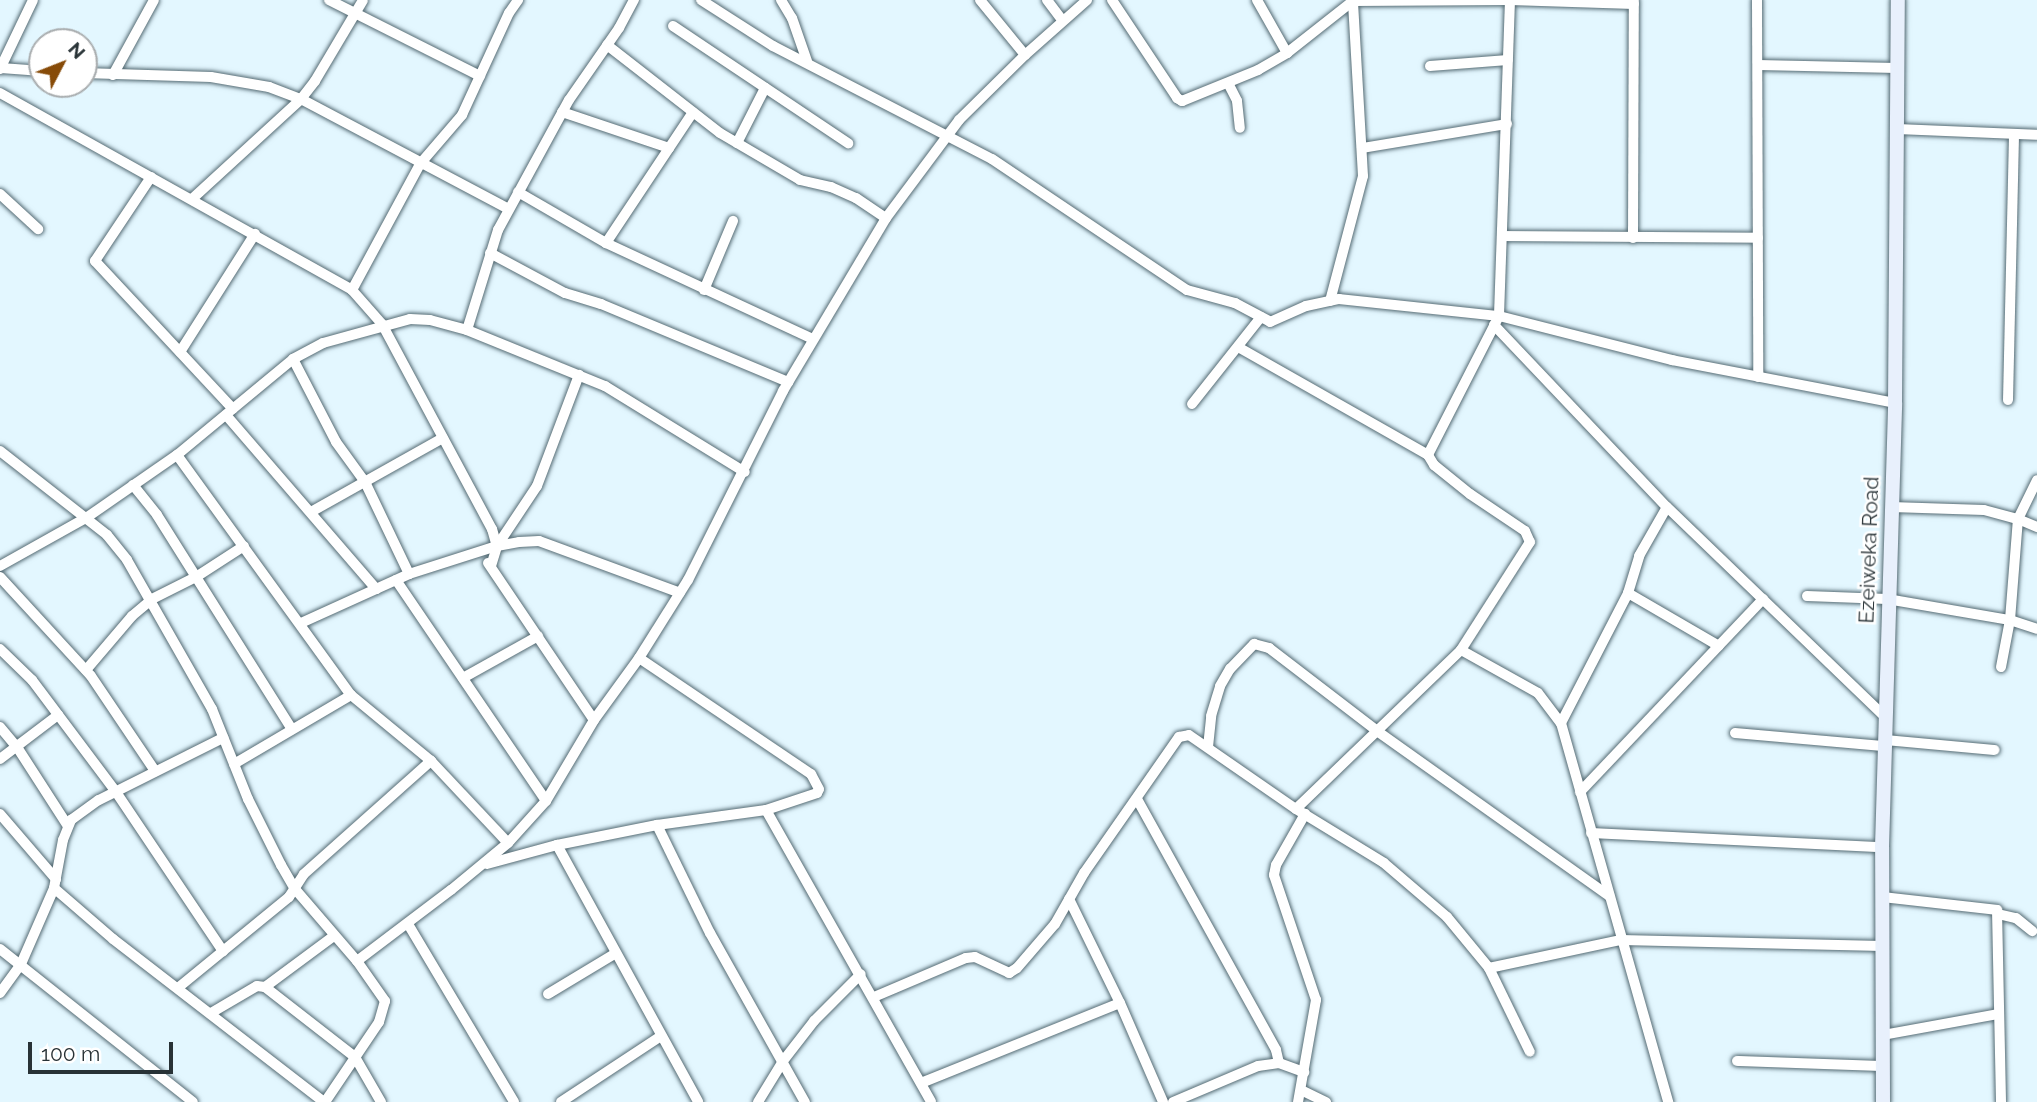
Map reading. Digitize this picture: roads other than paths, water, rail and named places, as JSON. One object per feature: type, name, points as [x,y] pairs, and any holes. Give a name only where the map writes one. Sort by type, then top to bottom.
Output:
[{"type":"main road","name":"Ezeiweka Road","points":[[1883,1102],[1882,847],[1887,599],[1895,403],[1898,0]]},
{"type":"street","points":[[28,70],[0,69],[33,0]]},
{"type":"street","points":[[113,75],[154,0]]},
{"type":"street","points":[[329,0],[480,76]]},
{"type":"street","points":[[192,199],[301,99],[315,81],[363,0]]},
{"type":"street","points":[[352,290],[421,164],[462,115],[509,13],[518,0]]},
{"type":"street","points":[[467,330],[490,253],[509,209],[562,112],[634,0]]},
{"type":"street","points":[[701,0],[773,46],[807,61],[946,138],[992,159],[1186,290],[1235,303],[1270,322],[1306,306],[1339,299],[1497,320],[1672,360],[1895,403]]},
{"type":"street","points":[[781,0],[792,18],[807,61]]},
{"type":"street","points":[[980,0],[1025,55]]},
{"type":"street","points":[[1046,0],[1063,21]]},
{"type":"street","points":[[357,961],[408,924],[508,843],[546,801],[594,720],[639,658],[680,593],[788,382],[886,218],[959,120],[1025,55],[1087,0]]},
{"type":"street","points":[[1112,0],[1177,98],[1188,100],[1287,53],[1354,0],[1634,2],[1633,238]]},
{"type":"street","points":[[1257,0],[1287,53]]},
{"type":"street","points":[[1331,301],[1363,176],[1354,0]]},
{"type":"street","points":[[1428,455],[1497,320],[1503,236],[1510,0]]},
{"type":"street","points":[[1757,0],[1758,377]]},
{"type":"street","points":[[673,26],[848,143]]},
{"type":"street","points":[[607,45],[737,143],[800,180],[831,187],[856,198],[886,218]]},
{"type":"street","points":[[1430,66],[1508,60]]},
{"type":"street","points":[[1758,65],[1897,68]]},
{"type":"street","points":[[98,74],[211,77],[269,87],[301,99],[509,209]]},
{"type":"street","points":[[1228,83],[1237,101],[1240,128]]},
{"type":"street","points":[[737,143],[765,88]]},
{"type":"street","points":[[0,93],[352,290],[382,324],[492,529],[497,546]]},
{"type":"street","points":[[562,112],[670,148]]},
{"type":"street","points":[[607,243],[694,112]]},
{"type":"street","points":[[1362,148],[1507,124]]},
{"type":"street","points":[[1896,129],[2037,135]]},
{"type":"street","points":[[2008,400],[2014,134]]},
{"type":"street","points":[[151,177],[95,261],[180,352],[376,589]]},
{"type":"street","points":[[518,192],[607,243],[813,339]]},
{"type":"street","points":[[0,194],[38,229]]},
{"type":"street","points":[[704,290],[733,221]]},
{"type":"street","points":[[180,352],[256,234]]},
{"type":"street","points":[[1503,236],[1758,238]]},
{"type":"street","points":[[490,253],[565,293],[601,304],[788,382]]},
{"type":"street","points":[[1192,404],[1261,317]]},
{"type":"street","points":[[156,771],[86,670],[0,577],[5,565],[86,518],[177,455],[293,359],[323,343],[382,324],[410,319],[430,320],[467,330],[605,386],[744,472]]},
{"type":"street","points":[[1497,320],[1667,507],[1886,718]]},
{"type":"street","points":[[1238,347],[1428,455],[1434,465],[1470,494],[1525,531],[1530,542],[1461,650],[1377,731],[1301,812],[1276,865],[1274,875],[1315,992],[1315,1013],[1298,1102]]},
{"type":"street","points":[[293,359],[336,442],[365,482],[410,574]]},
{"type":"street","points":[[491,566],[497,546],[537,486],[579,375]]},
{"type":"street","points":[[311,512],[443,438]]},
{"type":"street","points":[[0,451],[107,535],[127,560],[152,599],[212,709],[234,764],[295,889],[357,961],[385,1001],[386,1008],[325,1102],[179,987],[113,939],[55,883],[0,814]]},
{"type":"street","points":[[177,455],[351,695],[430,761],[508,843]]},
{"type":"street","points":[[2001,667],[2010,620],[2018,519],[2037,480]]},
{"type":"street","points":[[133,485],[156,515],[292,729]]},
{"type":"street","points":[[1561,723],[1629,593],[1639,556],[1667,507]]},
{"type":"street","points":[[1891,507],[1984,510],[2037,527]]},
{"type":"street","points":[[301,623],[410,574],[497,546],[539,541],[680,593]]},
{"type":"street","points":[[86,670],[132,616],[152,599],[195,578],[244,546]]},
{"type":"street","points":[[481,551],[594,720]]},
{"type":"street","points":[[396,580],[546,801]]},
{"type":"street","points":[[1629,593],[1719,646]]},
{"type":"street","points":[[1807,596],[1887,599],[2010,620],[2037,629]]},
{"type":"street","points":[[1580,792],[1763,599]]},
{"type":"street","points":[[463,678],[538,636]]},
{"type":"street","points":[[1208,747],[1211,716],[1220,686],[1241,655],[1254,644],[1269,648],[1377,731],[1609,896]]},
{"type":"street","points":[[0,649],[32,680],[116,792],[223,951]]},
{"type":"street","points":[[1461,650],[1538,693],[1561,723],[1668,1102]]},
{"type":"street","points":[[481,865],[556,845],[657,825],[766,810],[811,798],[819,789],[810,774],[639,658]]},
{"type":"street","points":[[234,764],[351,695]]},
{"type":"street","points":[[0,759],[58,715]]},
{"type":"street","points":[[0,727],[17,747],[68,826]]},
{"type":"street","points":[[1735,733],[1995,750]]},
{"type":"street","points":[[874,997],[966,958],[975,957],[1009,972],[1017,968],[1055,924],[1084,873],[1179,737],[1189,735],[1301,812],[1384,863],[1447,917],[1489,968],[1530,1052]]},
{"type":"street","points":[[0,993],[21,964],[55,883],[68,826],[76,815],[223,738]]},
{"type":"street","points":[[179,987],[295,889],[304,874],[430,761]]},
{"type":"street","points":[[1137,799],[1276,1050],[1279,1063]]},
{"type":"street","points":[[766,810],[931,1102]]},
{"type":"street","points":[[657,825],[710,933],[805,1102]]},
{"type":"street","points":[[1591,833],[1882,847]]},
{"type":"street","points":[[556,845],[698,1102]]},
{"type":"street","points":[[1883,897],[1993,909],[1998,914],[2016,918],[2032,931]]},
{"type":"street","points":[[1069,899],[1120,1003],[1163,1102]]},
{"type":"street","points":[[1998,914],[2001,1102]]},
{"type":"street","points":[[408,924],[514,1102]]},
{"type":"street","points":[[265,987],[334,936]]},
{"type":"street","points":[[1489,968],[1621,940],[1882,946]]},
{"type":"street","points":[[0,949],[193,1102]]},
{"type":"street","points":[[548,994],[616,953]]},
{"type":"street","points":[[758,1102],[783,1060],[814,1021],[861,974]]},
{"type":"street","points":[[211,1013],[257,986],[265,987],[355,1057],[381,1102]]},
{"type":"street","points":[[921,1083],[1120,1003]]},
{"type":"street","points":[[1883,1035],[1998,1014]]},
{"type":"street","points":[[561,1102],[661,1036]]},
{"type":"street","points":[[1737,1061],[1883,1066]]},
{"type":"street","points":[[1173,1102],[1258,1066],[1279,1063],[1304,1072]]},
{"type":"street","points":[[1301,1090],[1326,1102]]}]
